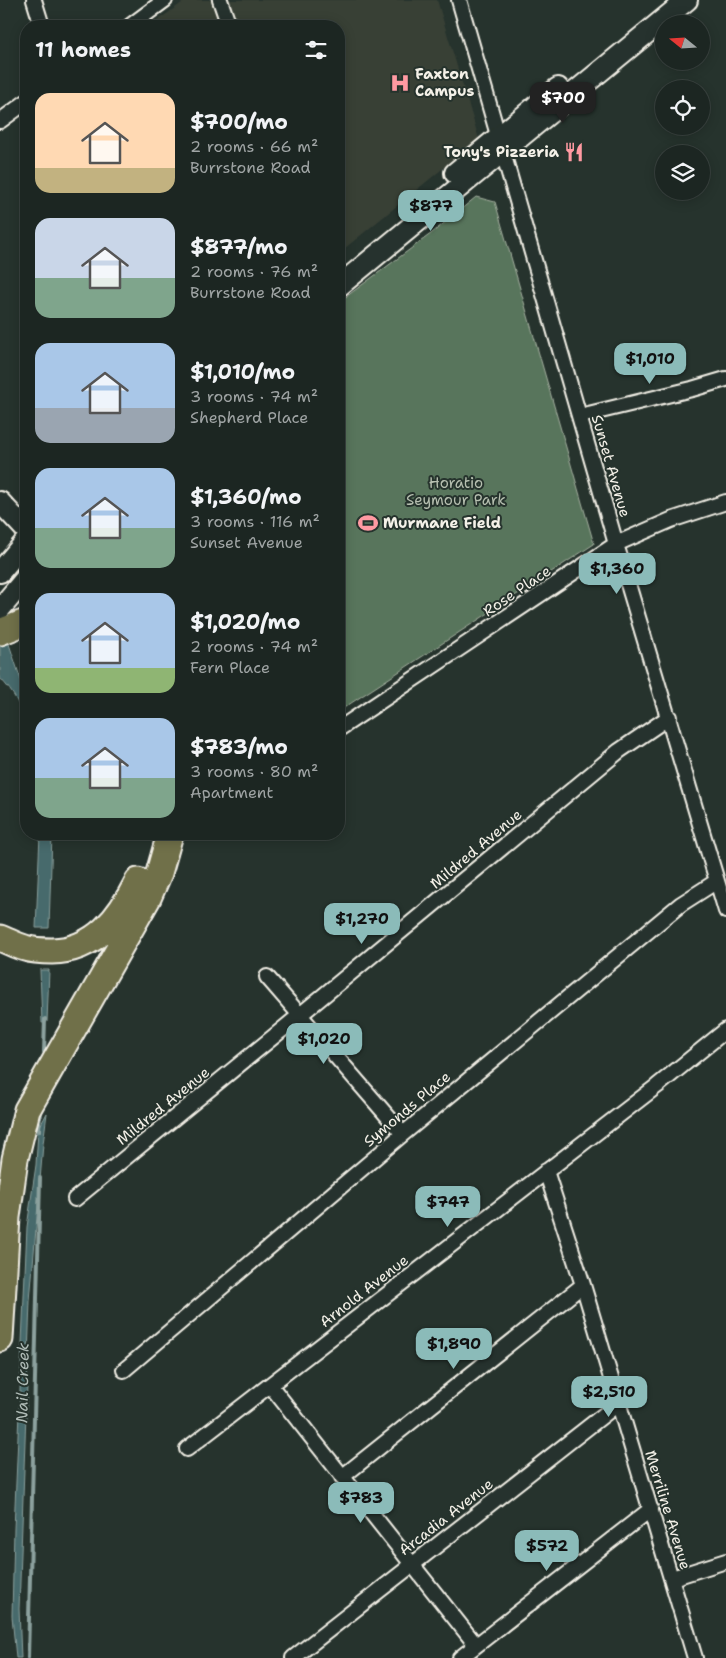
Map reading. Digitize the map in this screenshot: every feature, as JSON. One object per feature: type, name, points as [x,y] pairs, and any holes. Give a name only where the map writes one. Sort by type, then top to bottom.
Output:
[{"type":"highway","points":[[0,632],[20,624]]},
{"type":"highway","points":[[0,938],[26,949],[41,951],[64,951],[84,945],[94,939],[111,924],[131,896],[141,876],[152,840]]},
{"type":"highway","points":[[0,1339],[7,1217],[15,1159],[26,1110],[148,898],[159,873],[168,840]]},
{"type":"street","points":[[34,0],[40,20]]},
{"type":"street","points":[[138,20],[165,0]]},
{"type":"street","points":[[220,0],[227,20]]},
{"type":"street","name":"Sunset Avenue","points":[[459,0],[616,544],[726,911]]},
{"type":"street","points":[[345,281],[666,0]]},
{"type":"street","points":[[345,265],[688,0]]},
{"type":"street","points":[[0,121],[20,106]]},
{"type":"street","points":[[580,416],[726,379]]},
{"type":"street","points":[[0,502],[20,524]]},
{"type":"street","name":"Rose Place","points":[[345,726],[616,544],[671,520],[726,502]]},
{"type":"street","points":[[0,572],[20,548]]},
{"type":"street","points":[[0,609],[20,585]]},
{"type":"street","name":"Mildred Avenue","points":[[75,1199],[619,751],[669,717]]},
{"type":"street","name":"Symonds Place","points":[[124,1370],[403,1134],[681,904],[717,881]]},
{"type":"street","points":[[267,977],[403,1134]]},
{"type":"street","name":"Arnold Avenue","points":[[188,1449],[657,1086],[726,1030]]},
{"type":"street","name":"Merriline Avenue","points":[[546,1171],[583,1285],[695,1658]]},
{"type":"street","points":[[342,1477],[583,1285]]},
{"type":"street","points":[[270,1385],[476,1646]]},
{"type":"street","name":"Arcadia Avenue","points":[[293,1658],[619,1403]]},
{"type":"street","points":[[460,1658],[651,1510]]},
{"type":"street","points":[[672,1578],[726,1561]]},
{"type":"shaded area","name":"Faxton Campus","points":[[186,0],[437,0],[479,139],[345,248],[345,20],[158,20]]},
{"type":"green space","name":"Horatio Seymour Park","points":[[476,197],[495,202],[594,544],[345,707],[345,298],[432,233]]},
{"type":"water","points":[[6,635],[20,677],[20,708],[10,689],[0,678],[0,639]]},
{"type":"water","points":[[40,840],[52,840],[49,928],[36,928]]},
{"type":"water","points":[[40,970],[49,970],[47,1022],[42,1023]]},
{"type":"water","points":[[47,1113],[30,1301],[19,1609],[21,1658],[16,1658],[12,1616],[14,1529],[27,1227],[36,1165],[38,1130]]},
{"type":"waterway","name":"Nail Creek","points":[[44,1052],[45,1019]]},
{"type":"waterway","name":"Nail Creek","points":[[39,1131],[40,1109]]},
{"type":"waterway","name":"Nail Creek","points":[[28,1658],[40,1178]]},
{"type":"place","name":"Faxton Campus","points":[[400,83]]},
{"type":"place","name":"Tony's Pizzeria","points":[[574,152]]},
{"type":"place","name":"Murmane Field","points":[[368,523]]}]
